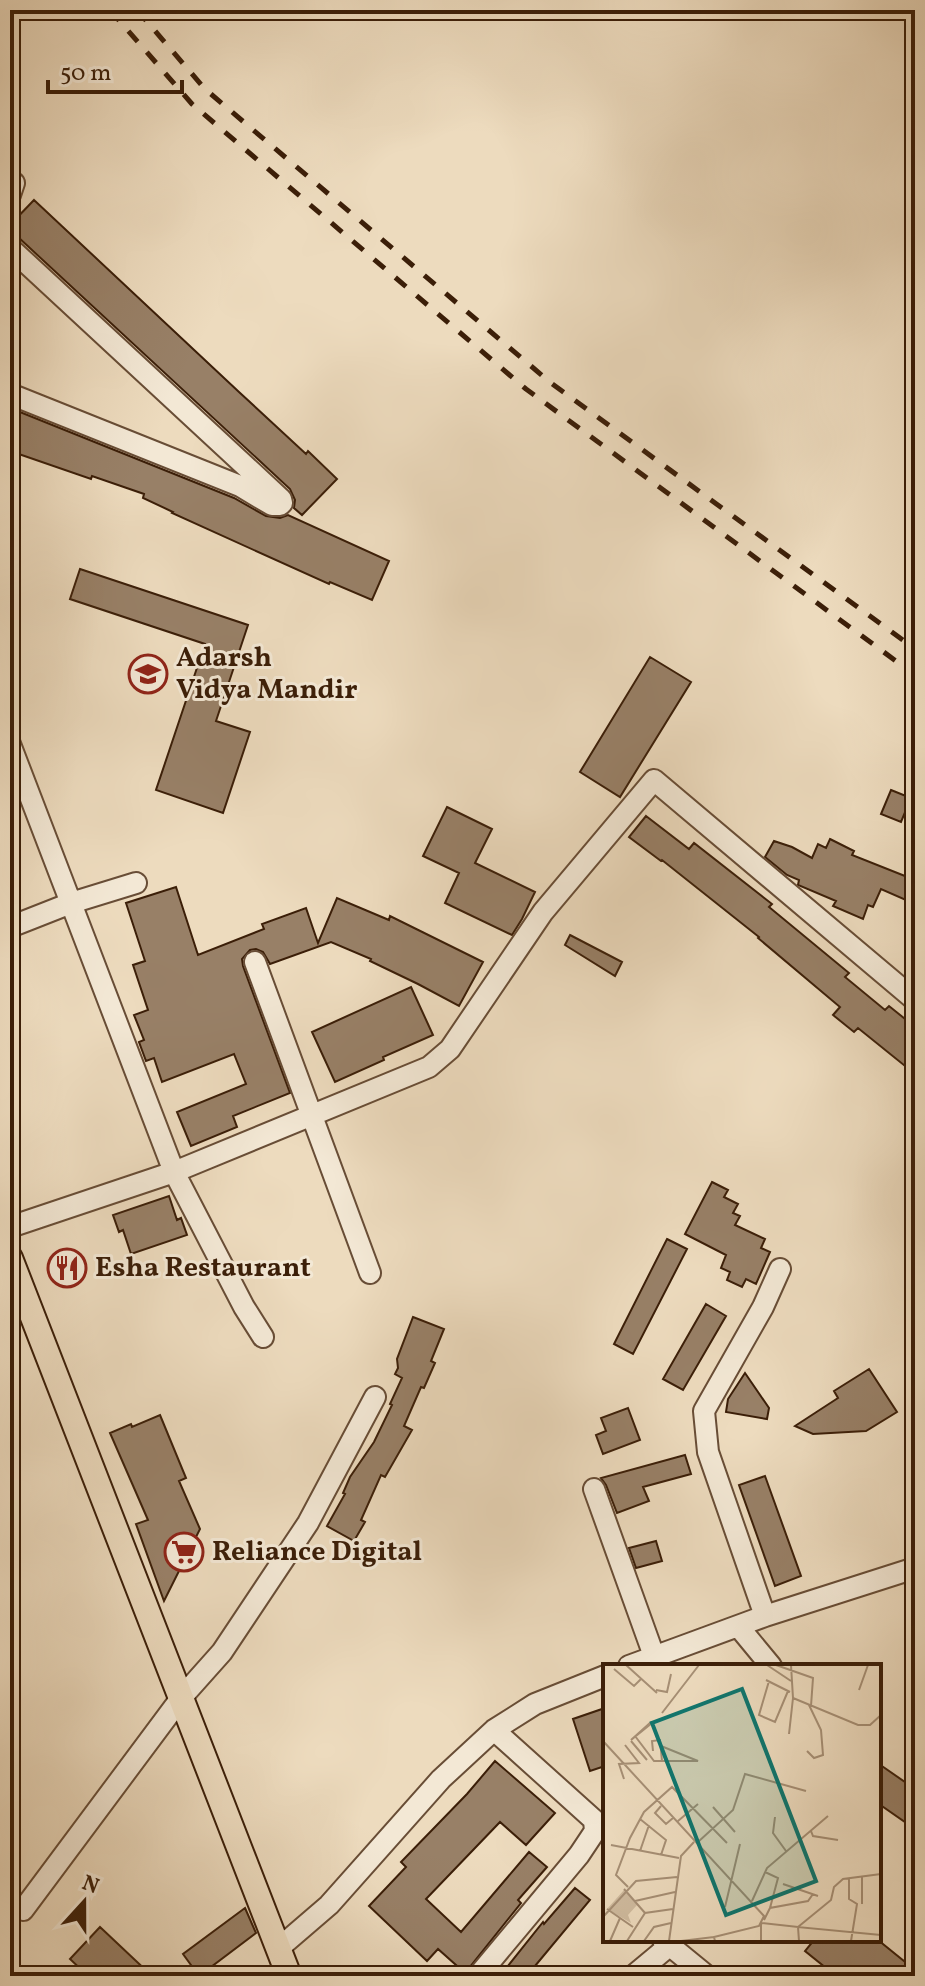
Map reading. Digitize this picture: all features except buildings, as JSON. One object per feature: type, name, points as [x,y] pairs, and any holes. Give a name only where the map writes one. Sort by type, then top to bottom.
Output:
[{"type":"main road","points":[[10,1258],[289,1976]]},
{"type":"street","points":[[10,182],[14,183],[10,195]]},
{"type":"street","points":[[10,248],[282,503],[272,505],[240,486],[10,394]]},
{"type":"street","points":[[10,744],[174,1172],[244,1307],[263,1337]]},
{"type":"street","points":[[10,1227],[174,1172],[429,1067],[450,1049],[543,912],[654,780],[915,1000]]},
{"type":"street","points":[[10,927],[71,903],[136,883]]},
{"type":"street","points":[[255,962],[370,1273]]},
{"type":"street","points":[[765,1616],[708,1452],[704,1411],[763,1307],[780,1269]]},
{"type":"street","points":[[23,1910],[181,1698],[222,1652],[308,1523],[375,1397]]},
{"type":"street","points":[[594,1489],[654,1656]]},
{"type":"street","points":[[634,1664],[765,1616],[915,1568]]},
{"type":"street","points":[[738,1626],[769,1664]]},
{"type":"street","points":[[279,1948],[329,1905],[441,1779],[494,1730],[535,1704],[603,1677]]},
{"type":"street","points":[[478,1976],[579,1855],[595,1831],[594,1820],[494,1730]]},
{"type":"street","points":[[633,1976],[666,1943],[707,1976]]},
{"type":"railway","points":[[110,10],[192,104],[526,389],[915,675]]},
{"type":"railway","points":[[137,10],[205,89],[551,383],[915,649]]},
{"type":"place","name":"Adarsh Vidya Mandir","points":[[148,674]]},
{"type":"place","name":"Esha Restaurant","points":[[67,1268]]},
{"type":"place","name":"Reliance Digital","points":[[184,1552]]}]
